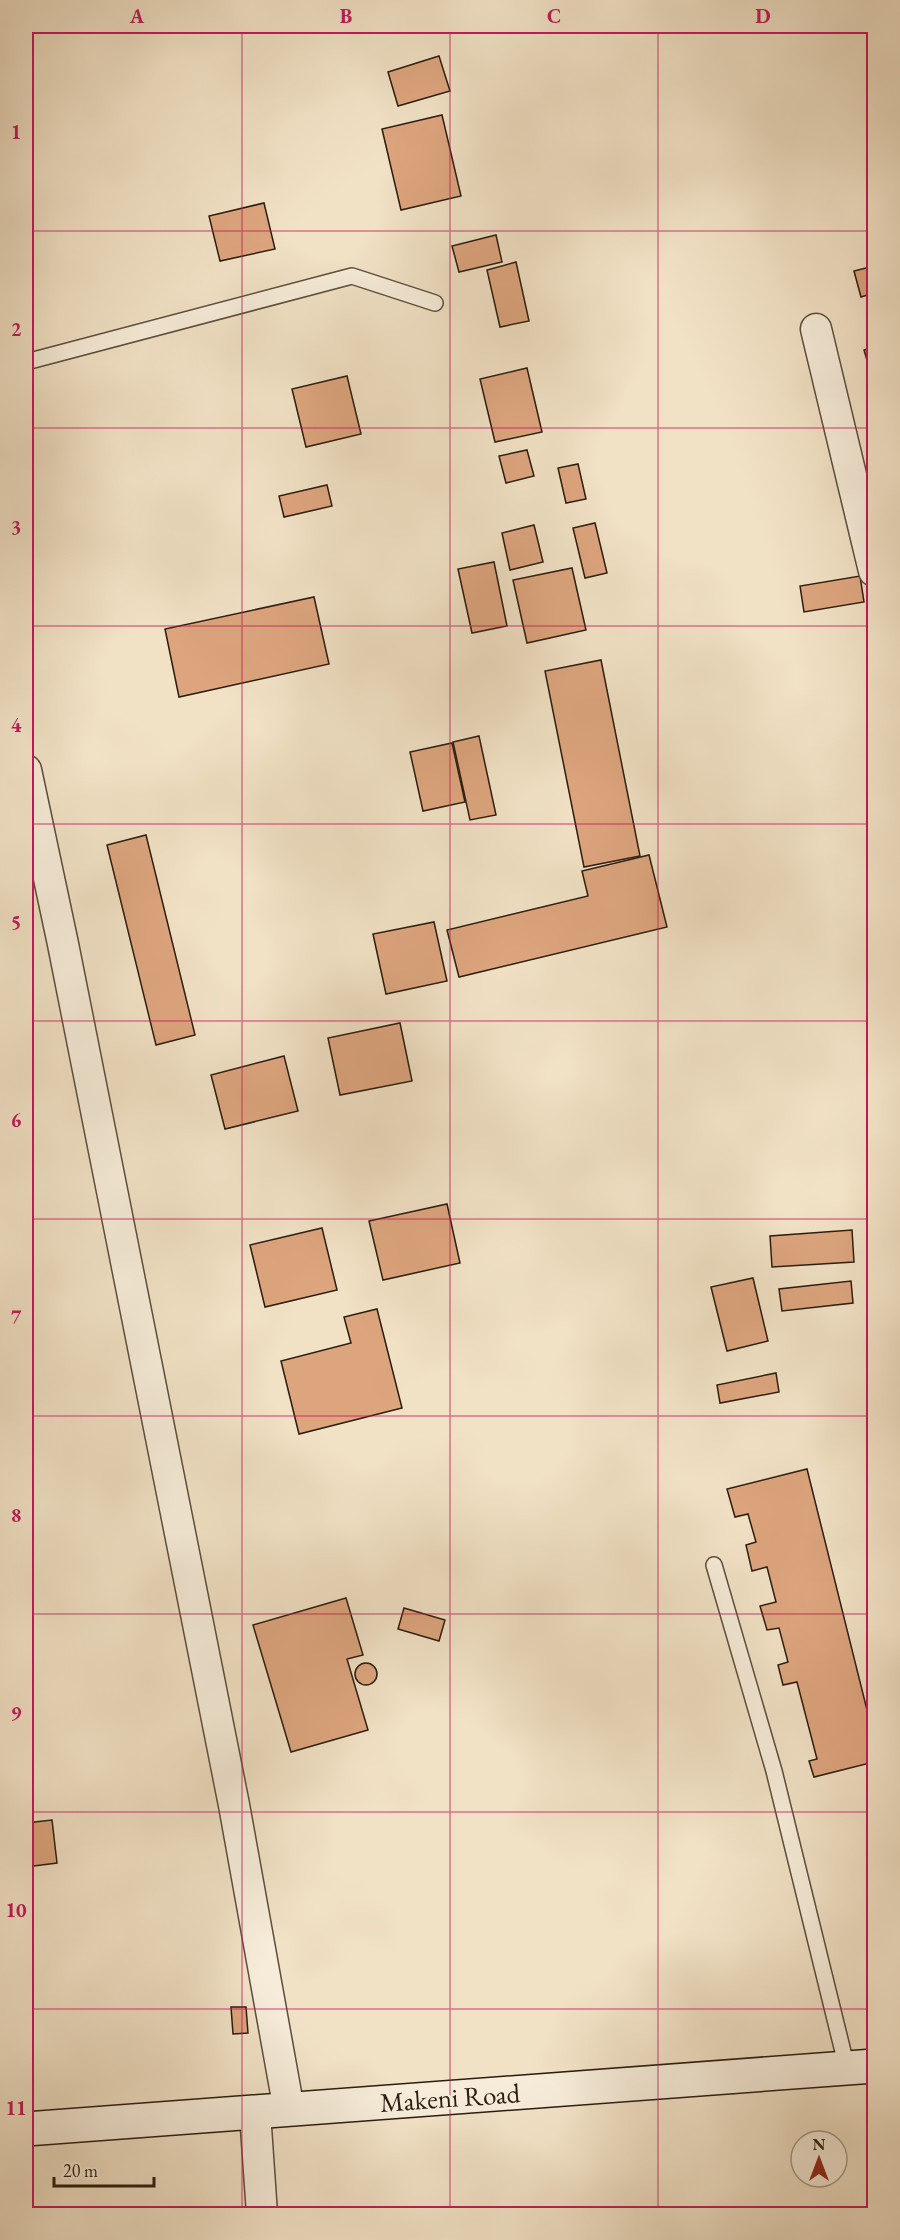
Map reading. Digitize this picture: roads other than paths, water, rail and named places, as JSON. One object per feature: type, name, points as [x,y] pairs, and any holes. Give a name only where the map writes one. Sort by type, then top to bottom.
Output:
[{"type":"main road","name":"Makeni Road","points":[[26,2129],[861,2067]]},
{"type":"street","points":[[816,329],[874,571]]},
{"type":"street","points":[[26,770],[66,955],[232,1793],[289,2110]]},
{"type":"street","points":[[255,2113],[262,2214]]},
{"type":"lane","points":[[26,362],[352,276],[435,303]]},
{"type":"lane","points":[[714,1565],[861,2067]]}]
